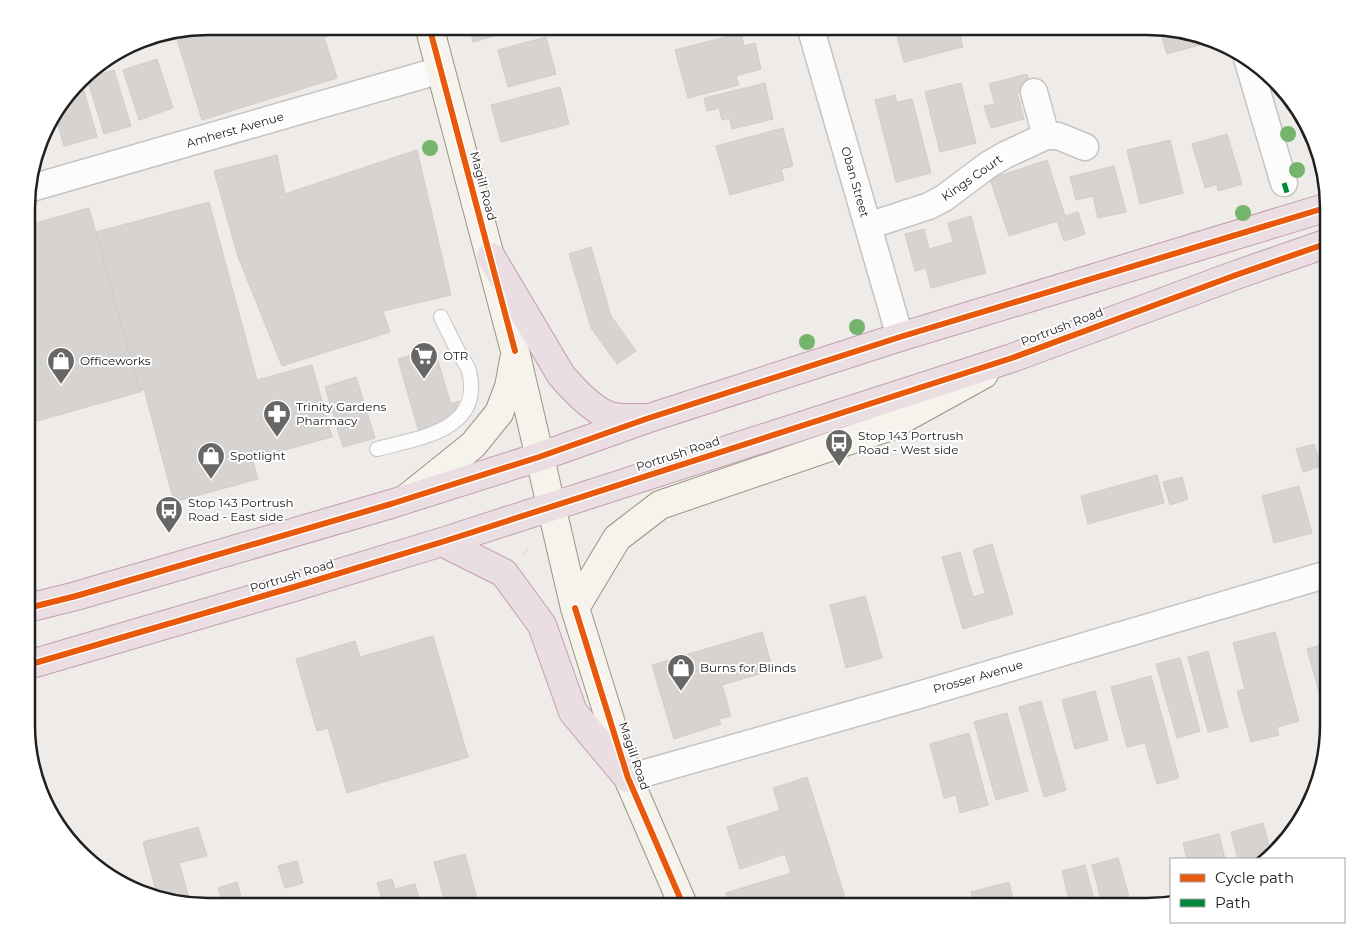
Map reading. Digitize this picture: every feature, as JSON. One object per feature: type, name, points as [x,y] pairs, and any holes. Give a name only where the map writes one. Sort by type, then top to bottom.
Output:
[{"type":"highway","points":[[35,606],[85,594],[405,499],[539,457],[646,419],[900,337],[1320,210]]},
{"type":"highway","name":"Portrush Road","points":[[35,663],[294,588],[442,542],[1012,358],[1320,245]]},
{"type":"highway","points":[[491,257],[561,375],[572,388],[592,405],[610,416],[646,419]]},
{"type":"highway","points":[[442,542],[504,573],[542,625],[573,712],[628,778]]},
{"type":"main road","name":"Magill Road","points":[[431,35],[515,351],[575,608],[628,778],[680,898]]},
{"type":"main road","points":[[405,499],[474,445],[499,413],[509,387],[515,351]]},
{"type":"main road","points":[[575,608],[617,538],[660,505],[888,427],[1012,358]]},
{"type":"street","name":"Oban Street","points":[[813,35],[900,337]]},
{"type":"street","name":"Amherst Avenue","points":[[36,187],[441,70]]},
{"type":"street","points":[[1251,70],[1284,183]]},
{"type":"street","points":[[1034,92],[1046,136],[1058,136],[1085,147]]},
{"type":"street","name":"Kings Court","points":[[868,226],[929,206],[944,198],[1005,155],[1046,136]]},
{"type":"street","name":"Prosser Avenue","points":[[628,778],[902,700],[1320,576]]},
{"type":"lane","points":[[377,448],[430,436],[450,426],[462,416],[472,394],[469,370],[441,317]]},
{"type":"path","points":[[522,554],[529,548]]},
{"type":"building","points":[[208,35],[330,35],[324,37],[337,78],[202,120],[177,38]]},
{"type":"building","points":[[471,35],[498,35],[473,42]]},
{"type":"building","points":[[733,35],[741,35],[744,46],[755,43],[761,69],[736,76],[739,85],[688,98],[675,50]]},
{"type":"building","points":[[897,35],[960,35],[963,47],[904,62]]},
{"type":"building","points":[[1161,35],[1203,44],[1167,54]]},
{"type":"building","points":[[546,37],[556,74],[508,87],[498,50]]},
{"type":"building","points":[[157,59],[173,108],[139,120],[123,70]]},
{"type":"building","points":[[114,70],[131,126],[104,134],[89,83],[98,75]]},
{"type":"building","points":[[1027,74],[1031,88],[1017,92],[1024,119],[991,128],[984,106],[995,104],[989,84]]},
{"type":"building","points":[[765,83],[773,119],[732,129],[730,118],[722,120],[719,108],[707,111],[704,98]]},
{"type":"building","points":[[961,83],[976,143],[940,152],[925,92]]},
{"type":"building","points":[[560,87],[569,124],[501,142],[491,105]]},
{"type":"building","points":[[83,89],[97,137],[64,146],[58,123],[64,112]]},
{"type":"building","points":[[895,95],[897,102],[912,99],[931,173],[896,182],[875,100]]},
{"type":"building","points":[[783,128],[793,166],[781,169],[784,180],[730,195],[716,146]]},
{"type":"building","points":[[1227,134],[1242,184],[1218,191],[1217,184],[1205,188],[1192,144]]},
{"type":"building","points":[[1170,140],[1183,193],[1140,204],[1127,150]]},
{"type":"building","points":[[417,150],[451,295],[383,311],[390,332],[282,366],[238,257],[214,171],[277,155],[285,194]]},
{"type":"building","points":[[1047,160],[1065,216],[1078,212],[1085,234],[1064,241],[1057,221],[1009,236],[990,179]]},
{"type":"building","points":[[1114,166],[1126,212],[1098,218],[1093,196],[1076,200],[1070,177]]},
{"type":"building","points":[[209,202],[257,380],[312,365],[332,437],[252,459],[258,479],[174,502],[144,389],[140,392],[96,232]]},
{"type":"building","points":[[89,208],[140,392],[37,421],[35,415],[35,223]]},
{"type":"building","points":[[971,216],[986,273],[931,288],[926,268],[915,271],[905,234],[924,229],[929,249],[953,242],[948,223]]},
{"type":"building","points":[[591,247],[611,316],[636,351],[617,364],[591,328],[569,254]]},
{"type":"building","name":"OTR","points":[[434,348],[451,404],[459,401],[453,415],[422,443],[398,359]]},
{"type":"building","points":[[356,377],[375,438],[343,447],[325,387]]},
{"type":"building","points":[[1314,444],[1320,466],[1303,472],[1296,449]]},
{"type":"building","points":[[1157,475],[1164,503],[1088,524],[1081,496]]},
{"type":"building","points":[[1182,477],[1188,499],[1170,505],[1163,482]]},
{"type":"building","points":[[1299,486],[1312,533],[1274,543],[1262,496]]},
{"type":"building","points":[[992,544],[1013,614],[963,629],[942,557],[960,552],[973,597],[985,593],[973,550]]},
{"type":"building","points":[[865,596],[882,658],[846,668],[830,605]]},
{"type":"building","points":[[762,632],[773,670],[722,685],[731,716],[719,719],[721,724],[674,739],[652,665]]},
{"type":"building","points":[[1275,632],[1299,721],[1277,727],[1279,735],[1251,742],[1237,691],[1245,689],[1233,643]]},
{"type":"building","points":[[433,636],[468,757],[347,793],[328,728],[317,731],[296,659],[355,641],[360,657]]},
{"type":"building","points":[[1320,645],[1320,692],[1319,692],[1307,649]]},
{"type":"building","points":[[1208,651],[1228,727],[1208,732],[1188,657]]},
{"type":"building","points":[[1180,658],[1200,731],[1177,738],[1156,664]]},
{"type":"building","points":[[1151,676],[1179,778],[1157,784],[1145,743],[1127,747],[1111,687]]},
{"type":"building","points":[[1095,691],[1108,740],[1075,749],[1062,700]]},
{"type":"building","points":[[1041,701],[1066,790],[1044,797],[1019,707]]},
{"type":"building","points":[[1007,713],[1028,791],[996,800],[974,722]]},
{"type":"building","points":[[969,733],[988,805],[960,813],[956,795],[944,798],[930,744]]},
{"type":"building","points":[[807,777],[845,898],[727,898],[726,893],[791,873],[785,854],[740,869],[727,827],[780,810],[773,788]]},
{"type":"building","points":[[1263,823],[1269,846],[1257,858],[1238,858],[1231,832]]},
{"type":"building","points":[[198,827],[207,856],[179,863],[189,897],[156,890],[143,842]]},
{"type":"building","points":[[1219,834],[1225,858],[1187,858],[1183,843]]},
{"type":"building","points":[[465,854],[477,898],[444,898],[434,862]]},
{"type":"building","points":[[1118,858],[1129,898],[1101,898],[1092,865]]},
{"type":"building","points":[[297,861],[303,883],[285,888],[278,866]]},
{"type":"building","points":[[1085,865],[1094,898],[1069,898],[1062,871]]},
{"type":"building","points":[[392,879],[395,889],[415,884],[419,898],[382,898],[377,883]]},
{"type":"building","points":[[237,882],[241,898],[221,898],[218,888]]},
{"type":"building","points":[[1009,882],[1013,898],[972,898],[971,892]]},
{"type":"marked path","points":[[1284,183],[1288,196]]},
{"type":"cycle path","points":[[431,35],[515,351]]},
{"type":"cycle path","points":[[35,606],[391,504],[900,337],[1320,209]]},
{"type":"cycle path","points":[[35,663],[442,542],[1012,358],[1320,246]]},
{"type":"cycle path","points":[[575,608],[628,778],[680,898]]},
{"type":"place","name":"OTR","points":[[424,380]]},
{"type":"place","name":"Officeworks","points":[[61,385]]},
{"type":"place","name":"Trinity Gardens Pharmacy","points":[[277,438]]},
{"type":"place","name":"Stop 143 Portrush Road - West side","points":[[839,467]]},
{"type":"place","name":"Spotlight","points":[[211,480]]},
{"type":"place","name":"Stop 143 Portrush Road - East side","points":[[169,534]]},
{"type":"place","name":"Burns for Blinds","points":[[681,692]]}]
